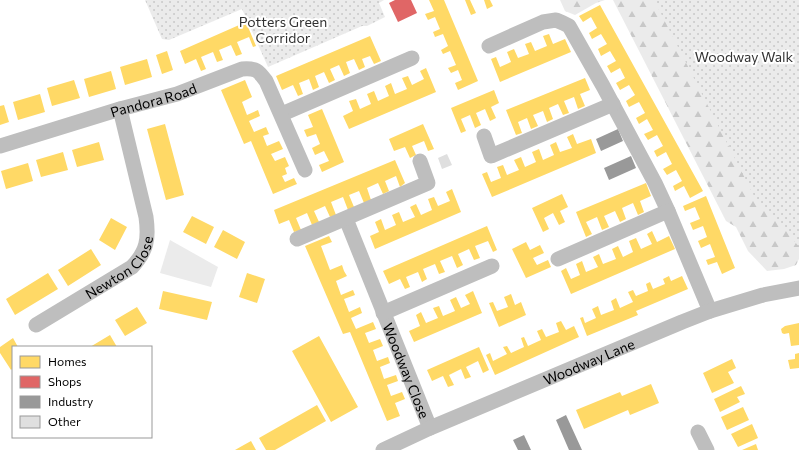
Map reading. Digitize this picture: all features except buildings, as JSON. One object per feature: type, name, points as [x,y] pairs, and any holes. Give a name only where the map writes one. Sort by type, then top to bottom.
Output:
[{"type":"street","points":[[489,46],[543,22],[556,20],[569,26],[640,154],[668,211],[710,311]]},
{"type":"street","points":[[282,114],[412,58]]},
{"type":"street","name":"Pandora Road","points":[[0,146],[120,109],[177,94],[242,68],[249,68],[258,70],[266,81],[282,114],[305,170]]},
{"type":"street","points":[[484,136],[491,156],[612,104]]},
{"type":"street","name":"Newton Close","points":[[36,325],[132,267],[140,259],[144,250],[148,229],[146,217],[120,109]]},
{"type":"street","points":[[297,239],[428,183],[420,161]]},
{"type":"street","points":[[558,259],[668,211]]},
{"type":"street","name":"Woodway Close","points":[[346,219],[430,428]]},
{"type":"street","name":"Woodway Close","points":[[383,313],[492,266]]},
{"type":"street","name":"Woodway Lane","points":[[383,450],[430,428],[710,311],[763,295],[799,288]]},
{"type":"street","points":[[698,432],[707,450]]},
{"type":"green space","name":"Potters Green Corridor","points":[[145,0],[384,0],[379,3],[385,17],[367,26],[362,26],[268,67],[242,9],[169,40],[162,39]]},
{"type":"green space","points":[[560,0],[605,0],[596,3],[575,15],[565,11]]},
{"type":"green space","points":[[613,0],[663,0],[799,236],[799,259],[796,265],[784,269],[767,271],[748,251],[736,227],[726,221]]},
{"type":"green space","name":"Woodway Walk","points":[[654,0],[799,0],[799,247],[784,228],[754,196]]},
{"type":"green space","points":[[170,240],[218,267],[211,287],[160,273]]}]
